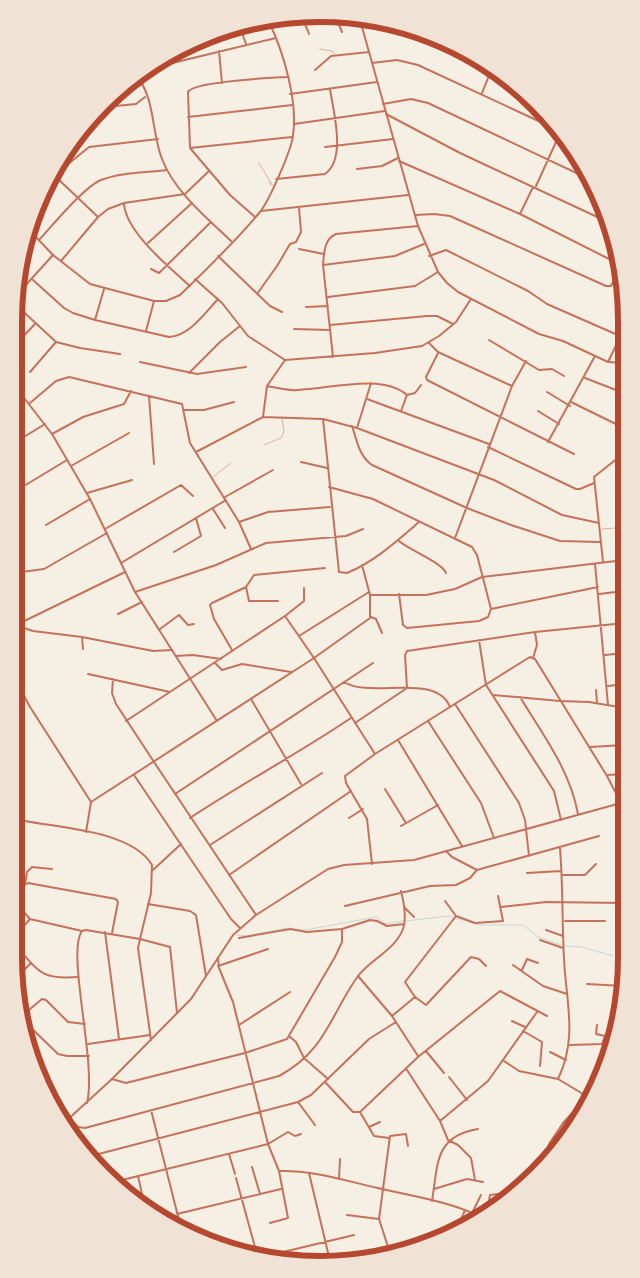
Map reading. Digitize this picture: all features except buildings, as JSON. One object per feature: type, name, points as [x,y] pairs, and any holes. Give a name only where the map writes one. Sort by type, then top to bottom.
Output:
[{"type":"street","points":[[305,23],[309,34]]},
{"type":"street","points":[[338,23],[342,32]]},
{"type":"street","points":[[362,25],[414,215],[429,256],[438,272],[451,286],[471,299],[539,334],[563,341],[608,362],[617,364]]},
{"type":"street","points":[[35,236],[53,256],[81,279],[104,289],[154,301],[166,301],[180,295],[261,211],[293,137],[294,124],[287,77],[271,27]]},
{"type":"street","points":[[242,33],[246,44]]},
{"type":"street","points":[[172,61],[276,38]]},
{"type":"street","points":[[219,51],[222,83]]},
{"type":"street","points":[[315,70],[326,58],[369,52]]},
{"type":"street","points":[[372,63],[409,62],[482,93],[542,122]]},
{"type":"street","points":[[482,93],[489,76]]},
{"type":"street","points":[[255,217],[209,171],[190,148],[189,89],[222,83],[287,77]]},
{"type":"street","points":[[290,94],[377,82]]},
{"type":"street","points":[[140,83],[158,138],[160,154],[167,170],[185,194],[231,242]]},
{"type":"street","points":[[276,179],[325,174],[329,171],[339,145],[330,89]]},
{"type":"street","points":[[115,105],[136,104],[146,96]]},
{"type":"street","points":[[383,104],[411,99],[424,102],[580,175]]},
{"type":"street","points":[[188,117],[292,105]]},
{"type":"street","points":[[294,124],[385,111],[460,153],[600,218]]},
{"type":"street","points":[[190,148],[293,137]]},
{"type":"street","points":[[64,169],[89,148],[158,138]]},
{"type":"street","points":[[325,147],[393,139]]},
{"type":"street","points":[[520,214],[556,139]]},
{"type":"street","points":[[358,168],[382,166],[398,160],[520,214],[612,262]]},
{"type":"street","points":[[40,240],[78,199],[99,180],[115,176],[167,170]]},
{"type":"street","points":[[61,261],[98,217],[124,202],[185,194],[209,171]]},
{"type":"street","points":[[58,179],[98,217]]},
{"type":"street","points":[[261,211],[408,195]]},
{"type":"street","points":[[124,202],[125,214],[132,226],[190,286]]},
{"type":"street","points":[[148,244],[193,202]]},
{"type":"street","points":[[257,294],[290,244],[296,242],[301,232],[299,207]]},
{"type":"street","points":[[414,215],[434,214],[450,216],[606,286],[611,286],[615,278]]},
{"type":"street","points":[[151,269],[159,273],[211,222]]},
{"type":"street","points":[[333,357],[323,265],[329,239],[336,234],[418,226]]},
{"type":"street","points":[[323,265],[395,256],[424,244]]},
{"type":"street","points":[[299,249],[324,254]]},
{"type":"street","points":[[429,256],[446,250],[528,291],[547,304],[618,335]]},
{"type":"street","points":[[24,288],[53,256]]},
{"type":"street","points":[[218,256],[270,306],[282,312]]},
{"type":"street","points":[[327,297],[415,286],[438,272]]},
{"type":"street","points":[[195,279],[218,299],[253,340],[285,360],[375,353],[429,343],[453,324],[471,299]]},
{"type":"street","points":[[33,280],[64,308],[95,320],[169,337],[179,335],[188,330],[218,299]]},
{"type":"street","points":[[95,320],[104,289]]},
{"type":"street","points":[[146,331],[154,301]]},
{"type":"street","points":[[306,307],[328,306]]},
{"type":"street","points":[[22,311],[56,342],[120,354]]},
{"type":"street","points":[[330,325],[427,316],[440,317],[453,324]]},
{"type":"street","points":[[22,338],[35,324]]},
{"type":"street","points":[[188,373],[220,342],[240,326]]},
{"type":"street","points":[[294,329],[330,330]]},
{"type":"street","points":[[488,340],[539,370],[552,370],[564,376]]},
{"type":"street","points":[[608,362],[618,340]]},
{"type":"street","points":[[30,372],[56,342]]},
{"type":"street","points":[[429,343],[438,352],[512,386]]},
{"type":"street","points":[[438,352],[426,377],[427,380],[574,454]]},
{"type":"street","points":[[548,442],[570,406],[595,356]]},
{"type":"street","points":[[263,416],[268,386],[285,360]]},
{"type":"street","points":[[455,538],[489,446],[502,417],[512,386],[526,361]]},
{"type":"street","points":[[140,362],[188,373],[246,367]]},
{"type":"street","points":[[30,403],[56,381],[64,377],[75,377],[182,404],[190,443],[239,522],[251,549]]},
{"type":"street","points":[[585,378],[616,390]]},
{"type":"street","points":[[268,386],[295,390],[372,383],[399,390],[407,395],[415,393],[421,384]]},
{"type":"street","points":[[357,428],[372,383]]},
{"type":"street","points":[[52,434],[83,417],[124,404],[131,391]]},
{"type":"street","points":[[547,392],[570,406]]},
{"type":"street","points":[[22,395],[52,434],[87,493],[135,592],[217,721]]},
{"type":"street","points":[[401,411],[407,395]]},
{"type":"street","points":[[149,396],[154,464]]},
{"type":"street","points":[[366,399],[489,446],[576,489],[580,490],[594,483]]},
{"type":"street","points":[[184,410],[204,410],[234,402]]},
{"type":"street","points":[[572,402],[618,425]]},
{"type":"street","points":[[538,411],[559,424]]},
{"type":"street","points":[[196,452],[263,416],[323,419],[352,426],[479,474],[508,486],[562,515],[599,523]]},
{"type":"street","points":[[323,419],[333,537],[339,572],[347,574],[362,565],[399,540],[419,522]]},
{"type":"street","points":[[22,439],[46,424]]},
{"type":"street","points":[[352,426],[359,450],[369,463],[467,508],[560,541],[601,542]]},
{"type":"street","points":[[70,466],[130,432]]},
{"type":"street","points":[[603,563],[594,474],[618,457]]},
{"type":"street","points":[[22,487],[67,460]]},
{"type":"street","points":[[301,462],[326,468]]},
{"type":"street","points":[[224,497],[273,470]]},
{"type":"street","points":[[87,493],[132,480]]},
{"type":"street","points":[[105,529],[181,485],[193,496]]},
{"type":"street","points":[[329,487],[367,496],[469,545],[475,551],[491,609],[490,615],[482,620],[408,628],[403,625],[399,594]]},
{"type":"street","points":[[46,525],[90,499]]},
{"type":"street","points":[[121,563],[226,500]]},
{"type":"street","points":[[239,522],[268,512],[330,507]]},
{"type":"street","points":[[212,509],[225,528]]},
{"type":"street","points":[[174,552],[201,536],[196,518]]},
{"type":"street","points":[[135,592],[216,565],[251,549],[277,540],[350,535],[363,529]]},
{"type":"street","points":[[22,572],[44,569],[107,533]]},
{"type":"street","points":[[399,540],[417,554],[443,567],[446,573]]},
{"type":"street","points":[[299,636],[369,593],[437,594],[482,577],[618,561]]},
{"type":"street","points":[[595,564],[608,686],[608,705]]},
{"type":"street","points":[[362,565],[369,593],[371,617]]},
{"type":"street","points":[[232,650],[214,619],[210,605],[246,587],[254,575],[325,568]]},
{"type":"street","points":[[22,622],[125,572]]},
{"type":"street","points":[[246,587],[249,601],[278,601]]},
{"type":"street","points":[[491,609],[598,587]]},
{"type":"street","points":[[126,721],[285,616],[304,601],[304,588]]},
{"type":"street","points":[[599,594],[618,592]]},
{"type":"street","points":[[118,614],[142,602]]},
{"type":"street","points":[[160,629],[179,615],[188,625],[194,624]]},
{"type":"street","points":[[285,616],[375,754]]},
{"type":"street","points":[[371,617],[376,619],[382,633]]},
{"type":"street","points":[[91,802],[314,658],[371,617]]},
{"type":"street","points":[[407,688],[405,655],[408,652],[535,632],[618,624]]},
{"type":"street","points":[[22,626],[33,631],[82,637],[153,651],[172,650]]},
{"type":"street","points":[[533,658],[537,645],[535,632]]},
{"type":"street","points":[[82,637],[83,649]]},
{"type":"street","points":[[479,640],[486,684],[554,791],[561,820]]},
{"type":"street","points":[[605,655],[618,654]]},
{"type":"street","points":[[176,656],[194,655],[221,659]]},
{"type":"street","points":[[372,864],[370,830],[363,809],[351,791],[345,776],[375,754],[524,660],[533,658]]},
{"type":"street","points":[[533,658],[590,747],[618,797]]},
{"type":"street","points":[[215,663],[219,668],[225,670],[242,664],[291,672]]},
{"type":"street","points":[[175,794],[373,663]]},
{"type":"street","points":[[88,674],[170,692]]},
{"type":"street","points":[[113,679],[113,699],[126,721],[256,915]]},
{"type":"street","points":[[344,682],[353,686],[372,689],[407,688],[437,692],[445,697],[450,707]]},
{"type":"street","points":[[608,686],[618,685]]},
{"type":"street","points":[[355,723],[407,688]]},
{"type":"street","points":[[596,690],[597,703]]},
{"type":"street","points":[[22,692],[91,802],[86,832]]},
{"type":"street","points":[[493,695],[597,703],[618,707]]},
{"type":"street","points":[[520,697],[564,768],[574,790],[578,814]]},
{"type":"street","points":[[250,699],[302,784]]},
{"type":"street","points":[[455,704],[520,803],[529,856]]},
{"type":"street","points":[[190,818],[238,786],[287,760],[351,718]]},
{"type":"street","points":[[428,721],[481,803],[494,838]]},
{"type":"street","points":[[398,740],[462,846]]},
{"type":"street","points":[[590,747],[618,745]]},
{"type":"street","points":[[210,845],[302,784],[322,773]]},
{"type":"street","points":[[134,775],[231,919],[240,928]]},
{"type":"street","points":[[607,776],[618,775]]},
{"type":"street","points":[[385,789],[406,824]]},
{"type":"street","points":[[229,875],[351,791]]},
{"type":"street","points":[[401,891],[404,907],[404,924],[400,934],[384,954],[358,976],[329,1028],[304,1058],[278,1076],[85,1128],[78,1127],[70,1118],[192,999],[240,928],[256,915],[323,871],[337,866],[408,861],[618,804]]},
{"type":"street","points":[[401,826],[438,805]]},
{"type":"street","points":[[349,818],[363,809]]},
{"type":"street","points":[[22,820],[109,837],[138,849],[149,860],[153,870],[148,904],[138,948],[151,1040]]},
{"type":"street","points":[[345,906],[401,891],[430,886],[456,885],[470,878],[477,870],[599,836]]},
{"type":"street","points":[[153,870],[181,844]]},
{"type":"street","points":[[558,1079],[570,1045],[560,848]]},
{"type":"street","points":[[446,851],[452,857],[477,870]]},
{"type":"street","points":[[562,875],[586,875],[596,864]]},
{"type":"street","points":[[22,887],[25,884],[27,872],[32,867],[52,868]]},
{"type":"street","points":[[527,873],[562,871]]},
{"type":"street","points":[[25,884],[78,890],[116,898],[118,902],[112,933]]},
{"type":"street","points":[[445,901],[450,911],[456,917],[475,923],[500,922],[504,920],[498,896]]},
{"type":"street","points":[[502,907],[528,903],[618,903]]},
{"type":"street","points":[[148,904],[190,911],[196,914],[206,976]]},
{"type":"street","points":[[404,907],[414,917]]},
{"type":"street","points":[[22,910],[30,919],[82,930],[112,933],[170,946],[177,1014]]},
{"type":"street","points":[[456,917],[406,979],[406,984],[415,997],[426,1005],[471,957],[480,959],[486,966]]},
{"type":"street","points":[[22,928],[30,919]]},
{"type":"street","points":[[239,938],[290,930],[310,932],[342,929],[370,920],[387,926],[404,924]]},
{"type":"street","points":[[564,921],[605,921]]},
{"type":"street","points":[[112,1079],[126,1083],[246,1053],[278,1043],[289,1036],[335,957],[342,942],[342,929]]},
{"type":"street","points":[[82,930],[77,944],[78,977],[89,1056],[90,1086],[87,1103]]},
{"type":"street","points":[[546,930],[563,936]]},
{"type":"street","points":[[105,932],[119,1039]]},
{"type":"street","points":[[540,940],[564,948]]},
{"type":"street","points":[[218,966],[268,949]]},
{"type":"street","points":[[22,953],[48,977],[78,977]]},
{"type":"street","points":[[218,958],[218,966],[233,1002],[268,1144],[279,1171],[288,1218],[270,1223]]},
{"type":"street","points":[[522,970],[527,959],[538,963]]},
{"type":"street","points":[[23,971],[31,963]]},
{"type":"street","points":[[513,965],[543,986],[567,994]]},
{"type":"street","points":[[358,976],[392,1016],[418,1057]]},
{"type":"street","points":[[587,984],[616,986]]},
{"type":"street","points":[[325,1082],[353,1112],[360,1112],[418,1057],[500,991],[537,1012],[548,1016]]},
{"type":"street","points":[[239,1025],[290,992]]},
{"type":"street","points":[[392,1016],[415,997]]},
{"type":"street","points":[[27,1011],[42,999],[68,1022],[85,1024]]},
{"type":"street","points":[[440,1120],[467,1100],[488,1081],[537,1012]]},
{"type":"street","points":[[512,1021],[525,1027]]},
{"type":"street","points":[[97,1155],[298,1102],[325,1082],[370,1039],[396,1022]]},
{"type":"street","points":[[570,1045],[602,1044],[605,1036],[596,1034],[597,1025]]},
{"type":"street","points":[[31,1028],[58,1054],[89,1056]]},
{"type":"street","points":[[523,1031],[542,1042],[540,1066]]},
{"type":"street","points":[[88,1044],[150,1035]]},
{"type":"street","points":[[289,1036],[296,1042],[304,1058],[328,1079]]},
{"type":"street","points":[[426,1051],[444,1073]]},
{"type":"street","points":[[550,1052],[566,1060]]},
{"type":"street","points":[[504,1061],[519,1071],[558,1079],[584,1095]]},
{"type":"street","points":[[406,1070],[440,1120],[448,1140],[458,1145],[471,1158],[475,1180]]},
{"type":"street","points":[[449,1077],[467,1100]]},
{"type":"street","points":[[298,1102],[315,1125]]},
{"type":"street","points":[[548,1148],[549,1144],[563,1123],[577,1108]]},
{"type":"street","points":[[151,1110],[178,1220]]},
{"type":"street","points":[[360,1112],[376,1138],[389,1138],[391,1135],[406,1134],[408,1146]]},
{"type":"street","points":[[369,1127],[380,1122]]},
{"type":"street","points":[[432,1201],[436,1168],[448,1140],[459,1134],[478,1129]]},
{"type":"street","points":[[122,1180],[268,1144],[288,1132],[295,1136],[301,1134]]},
{"type":"street","points":[[388,1247],[379,1219],[389,1138]]},
{"type":"street","points":[[229,1154],[234,1174]]},
{"type":"street","points":[[339,1179],[340,1159]]},
{"type":"street","points":[[252,1167],[260,1194]]},
{"type":"street","points":[[279,1171],[309,1173],[339,1179],[432,1201],[472,1213],[481,1195]]},
{"type":"street","points":[[309,1173],[329,1256]]},
{"type":"street","points":[[138,1176],[143,1196]]},
{"type":"street","points":[[236,1178],[255,1248]]},
{"type":"street","points":[[434,1190],[467,1179],[483,1182]]},
{"type":"street","points":[[177,1214],[281,1189]]},
{"type":"street","points":[[489,1201],[490,1195],[499,1196]]},
{"type":"street","points":[[461,1220],[465,1210]]},
{"type":"street","points":[[347,1215],[379,1219]]},
{"type":"street","points":[[278,1253],[354,1235]]},
{"type":"lane","points":[[320,49],[332,51],[335,56]]},
{"type":"lane","points":[[259,163],[273,186]]},
{"type":"lane","points":[[269,182],[273,186]]},
{"type":"lane","points":[[264,445],[281,438],[284,432],[282,417]]},
{"type":"lane","points":[[211,478],[231,463]]},
{"type":"lane","points":[[600,529],[615,528],[618,530]]},
{"type":"waterway","points":[[405,921],[449,916],[479,925],[523,925],[538,937],[561,945]]},
{"type":"waterway","points":[[251,935],[287,928],[305,930],[376,917],[386,924],[403,921]]},
{"type":"waterway","points":[[237,935],[247,936]]},
{"type":"waterway","points":[[566,946],[582,947],[613,956]]}]
